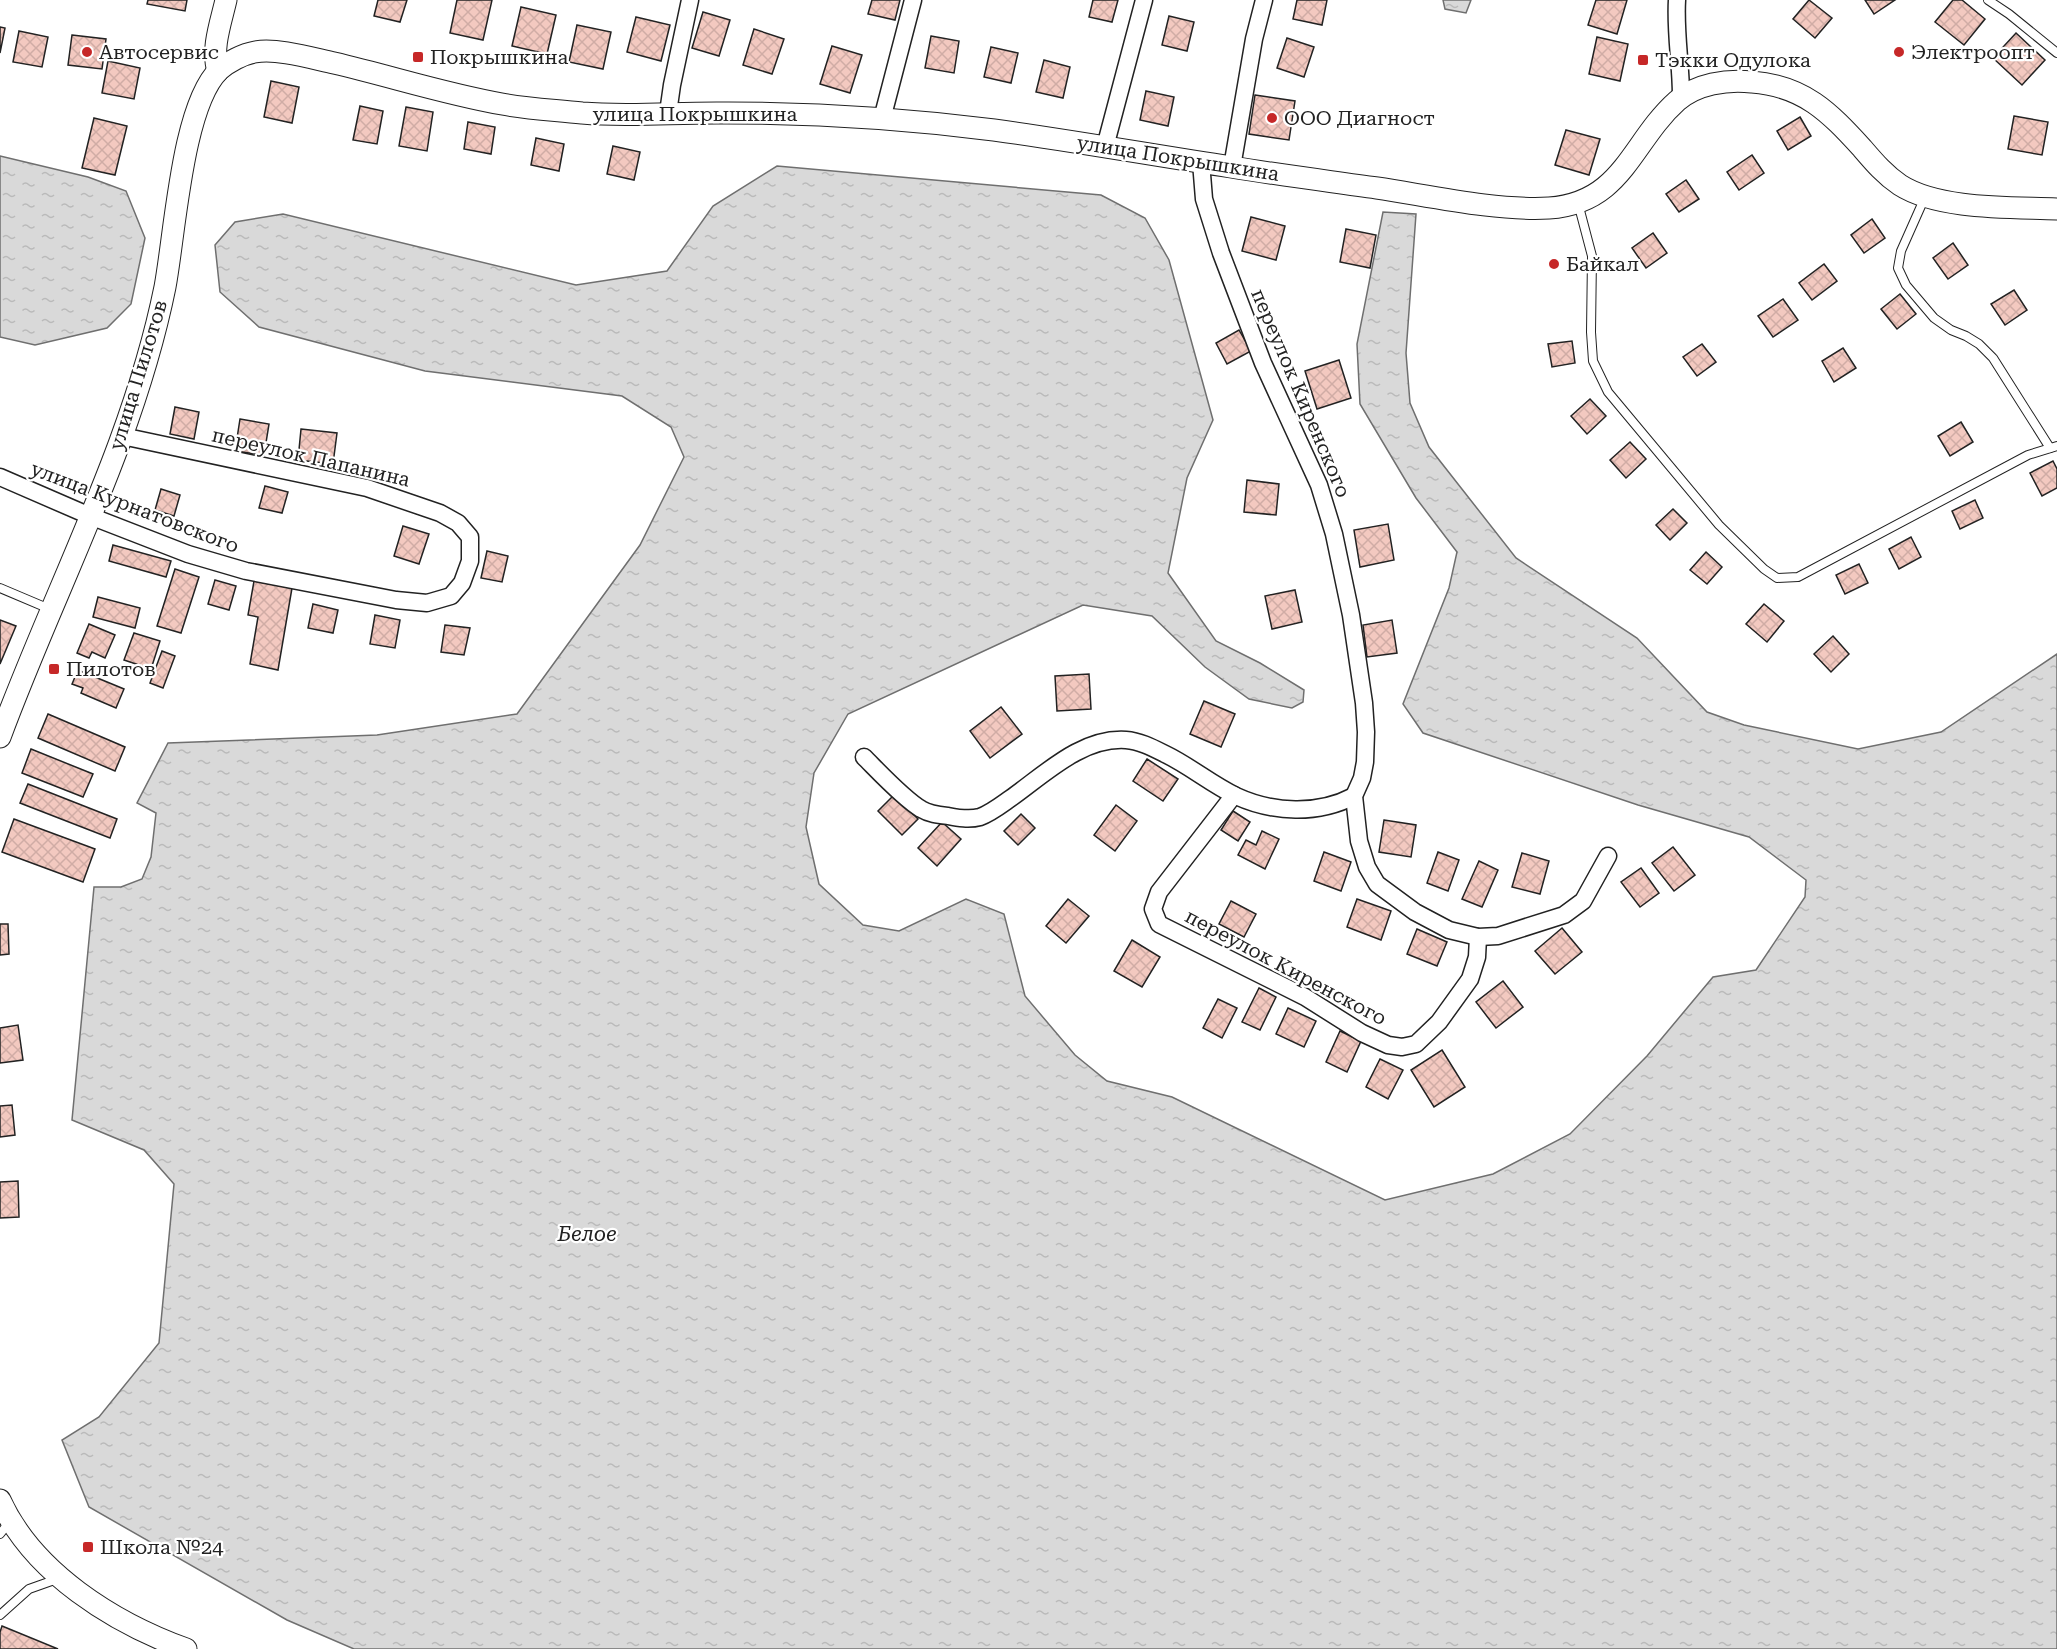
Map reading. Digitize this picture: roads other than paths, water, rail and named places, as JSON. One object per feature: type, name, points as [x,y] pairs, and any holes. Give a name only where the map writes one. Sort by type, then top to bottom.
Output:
[{"type":"street","points":[[218,71],[216,46],[226,0]]},
{"type":"street","points":[[668,113],[690,0]]},
{"type":"street","points":[[882,119],[913,0]]},
{"type":"street","points":[[1105,147],[1144,0]]},
{"type":"street","points":[[1232,167],[1254,39],[1264,0]]},
{"type":"street","points":[[1677,0],[1675,21],[1681,68],[1681,96]]},
{"type":"street","name":"улица Покрышкина","points":[[218,71],[234,60],[255,52],[274,52],[309,57],[503,105],[596,114],[804,114],[882,119],[990,130],[1505,207],[1552,208],[1578,202],[1595,194],[1623,170],[1681,96],[1720,81],[1753,82],[1785,88],[1808,97],[1831,114],[1880,169],[1903,188],[1953,202],[2057,209]]},
{"type":"street","name":"улица Пилотов","points":[[2,723],[52,610],[122,436],[135,397],[159,316],[183,171],[196,109],[218,71]]},
{"type":"street","name":"переулок Киренского","points":[[1201,162],[1204,199],[1221,253],[1263,363],[1319,484],[1334,534],[1351,615],[1364,703],[1365,762],[1362,778],[1354,796],[1359,841],[1367,867],[1377,884],[1424,917],[1449,930],[1478,937],[1477,957],[1470,978],[1439,1022],[1416,1044],[1402,1047],[1388,1045],[1362,1033],[1305,997],[1159,924],[1153,909],[1159,892],[1234,795]]},
{"type":"street","name":"переулок Папанина","points":[[122,436],[367,488],[440,513],[458,523],[470,537],[470,561],[462,583]]},
{"type":"street","name":"улица Курнатовского","points":[[0,477],[90,516],[188,554],[246,571],[396,600],[427,603],[452,596],[462,583]]},
{"type":"street","points":[[864,757],[921,809],[964,819],[979,817],[995,809],[1079,750],[1107,740],[1129,740],[1149,747],[1180,761],[1234,795],[1256,804],[1284,809],[1312,810],[1338,805],[1354,796]]},
{"type":"street","points":[[1478,937],[1498,936],[1564,915],[1583,900],[1608,856]]},
{"type":"street","points":[[0,1500],[5,1527],[27,1543],[60,1578],[101,1608],[132,1626],[186,1649]]},
{"type":"lane","points":[[1988,0],[2057,53]]},
{"type":"lane","points":[[1578,202],[1592,256],[1593,361],[1603,383],[1719,525],[1764,569],[1777,578],[1798,578],[2028,455],[2053,447],[1993,358],[1979,344],[1951,330],[1934,318],[1906,285],[1899,268],[1901,251],[1925,196]]},
{"type":"lane","points":[[0,588],[52,610]]},
{"type":"lane","points":[[0,1615],[29,1589],[60,1578]]},
{"type":"water","points":[[1443,0],[1471,0],[1466,13],[1445,9]]},
{"type":"water","points":[[0,156],[88,177],[126,191],[145,238],[131,304],[107,328],[35,345],[0,337]]},
{"type":"water","name":"Белое","points":[[777,166],[1101,195],[1145,218],[1169,260],[1213,420],[1187,478],[1168,573],[1216,641],[1260,663],[1304,690],[1303,702],[1292,708],[1249,699],[1205,667],[1152,616],[1083,605],[848,714],[814,773],[806,827],[819,884],[863,925],[899,931],[966,899],[1004,914],[1025,996],[1075,1055],[1107,1081],[1172,1097],[1385,1200],[1493,1174],[1570,1134],[1647,1056],[1713,977],[1756,970],[1805,897],[1806,880],[1749,837],[1638,805],[1423,733],[1403,704],[1449,588],[1457,552],[1416,498],[1360,404],[1357,344],[1383,212],[1416,214],[1406,353],[1410,403],[1429,447],[1516,558],[1637,638],[1707,712],[1744,725],[1858,749],[1941,732],[2057,654],[2057,1649],[354,1649],[287,1620],[89,1507],[62,1440],[99,1417],[159,1343],[174,1184],[144,1150],[72,1120],[94,887],[121,887],[142,879],[151,857],[156,813],[137,803],[168,743],[377,735],[517,714],[640,545],[684,457],[671,427],[622,396],[425,371],[259,327],[220,292],[215,245],[235,222],[283,214],[576,285],[667,271],[713,206]]},
{"type":"place","name":"Автосервис","points":[[87,52]]},
{"type":"place","name":"Электроопт","points":[[1899,52]]},
{"type":"place","name":"Покрышкина","points":[[418,57]]},
{"type":"place","name":"Тэкки Одулока","points":[[1643,60]]},
{"type":"place","name":"ООО Диагност","points":[[1272,118]]},
{"type":"place","name":"Байкал","points":[[1554,264]]},
{"type":"place","name":"Пилотов","points":[[54,669]]},
{"type":"place","name":"Школа №24","points":[[88,1547]]}]
